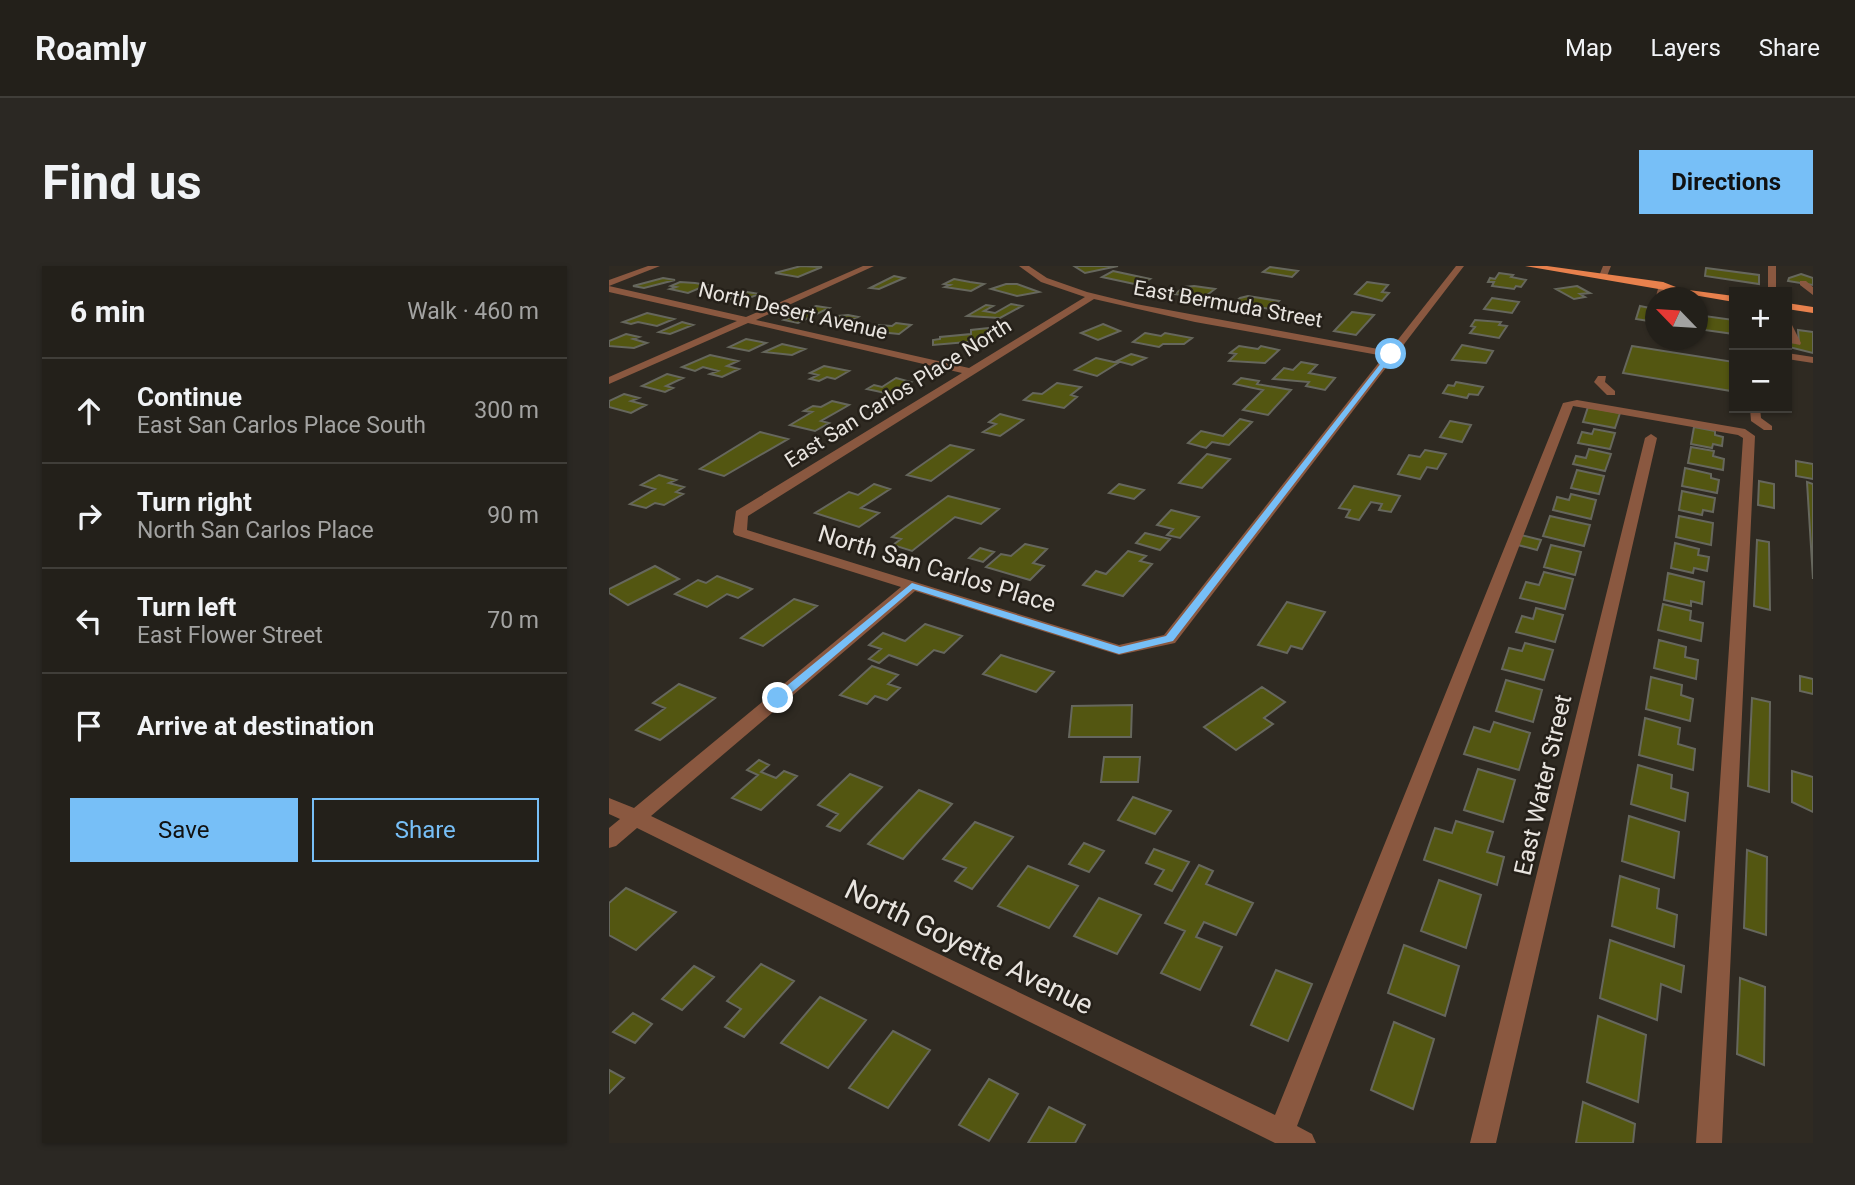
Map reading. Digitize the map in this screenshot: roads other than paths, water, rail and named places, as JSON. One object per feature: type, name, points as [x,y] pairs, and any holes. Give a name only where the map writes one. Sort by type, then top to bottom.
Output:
[{"type":"main road","points":[[1529,266],[1553,270],[1590,270],[1603,276],[1729,298]]},
{"type":"main road","points":[[1663,285],[1677,284],[1729,291]]},
{"type":"main road","points":[[1792,300],[1813,302]]},
{"type":"main road","points":[[1792,307],[1813,310]]},
{"type":"street","points":[[609,283],[656,266]]},
{"type":"street","points":[[609,381],[870,266]]},
{"type":"street","name":"East Bermuda Street","points":[[1023,266],[1042,279],[1091,297],[1135,308],[1391,354]]},
{"type":"street","points":[[1391,354],[1459,266]]},
{"type":"street","points":[[1537,266],[1553,270]]},
{"type":"street","points":[[1603,276],[1607,266]]},
{"type":"street","points":[[1760,270],[1772,269],[1772,287]]},
{"type":"street","points":[[1803,283],[1813,292]]},
{"type":"street","name":"North Desert Avenue","points":[[609,289],[969,371]]},
{"type":"street","name":"East San Carlos Place North","points":[[740,532],[741,514],[1091,297]]},
{"type":"street","points":[[1792,350],[1813,360]]},
{"type":"street","name":"North San Carlos Place","points":[[740,532],[1119,650],[1169,639],[1391,354]]},
{"type":"street","points":[[1602,377],[1599,382],[1611,393]]},
{"type":"street","points":[[1281,1132],[1569,403],[1577,403],[1741,432],[1749,436],[1709,1143]]},
{"type":"street","points":[[1755,413],[1755,419],[1768,428]]},
{"type":"street","name":"East Water Street","points":[[1483,1143],[1651,438]]},
{"type":"street","points":[[609,840],[912,586]]},
{"type":"street","name":"North Goyette Avenue","points":[[609,805],[1303,1143]]}]
